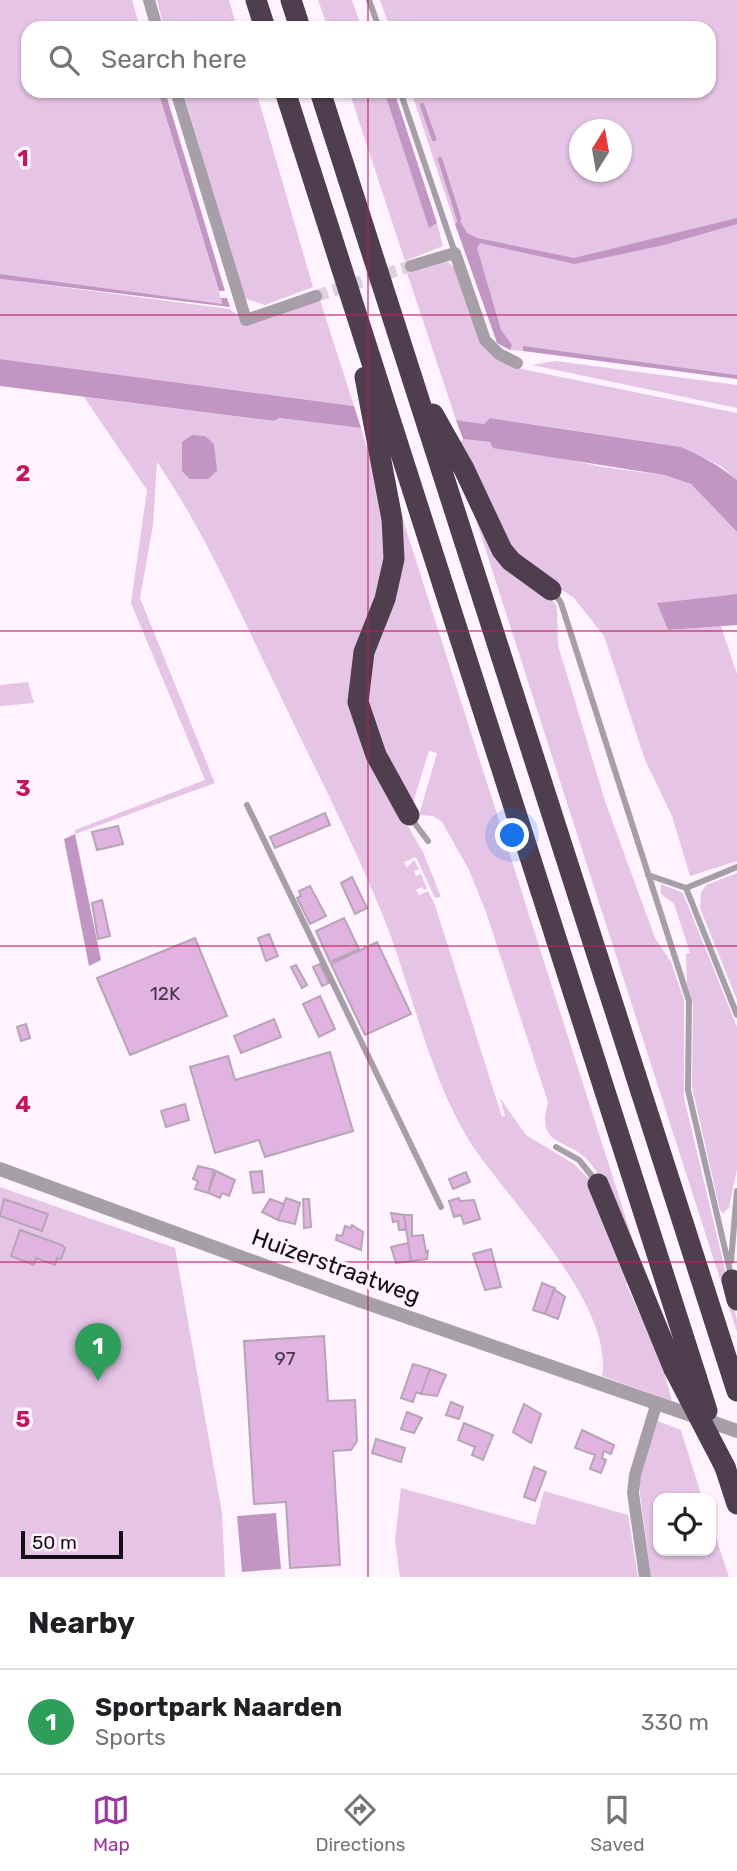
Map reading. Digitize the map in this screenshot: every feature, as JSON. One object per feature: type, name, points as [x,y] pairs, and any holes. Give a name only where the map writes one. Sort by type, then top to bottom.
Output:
[{"type":"highway","points":[[256,0],[263,21]]},
{"type":"highway","points":[[291,0],[298,21]]},
{"type":"highway","points":[[287,98],[737,1504]]},
{"type":"highway","points":[[322,98],[737,1391]]},
{"type":"highway","points":[[351,295],[394,547],[389,589],[362,659],[358,702],[376,755],[409,815]]},
{"type":"highway","points":[[411,375],[464,469],[502,550],[511,561],[551,590]]},
{"type":"highway","points":[[598,1184],[674,1368],[725,1467]]},
{"type":"street","points":[[149,0],[155,21]]},
{"type":"street","points":[[178,98],[246,320],[316,296]]},
{"type":"street","points":[[411,266],[455,253],[485,340],[499,354],[517,363]]},
{"type":"street","name":"Huizerstraatweg","points":[[0,1169],[361,1301],[737,1432]]},
{"type":"street","points":[[645,1577],[633,1493],[635,1475],[657,1402]]},
{"type":"lane","points":[[369,0],[376,21]]},
{"type":"lane","points":[[402,98],[455,253]]},
{"type":"lane","points":[[551,590],[561,603],[689,1001],[688,1090],[735,1290]]},
{"type":"lane","points":[[247,805],[441,1207]]},
{"type":"lane","points":[[409,815],[428,841]]},
{"type":"lane","points":[[648,875],[686,888],[737,867]]},
{"type":"lane","points":[[686,888],[737,1015]]},
{"type":"lane","points":[[556,1147],[585,1165],[598,1184]]},
{"type":"lane","points":[[735,1290],[730,1249],[737,1191]]},
{"type":"shaded area","points":[[0,0],[132,0],[138,21],[21,21],[21,98],[160,98],[223,305],[0,274]]},
{"type":"shaded area","points":[[157,0],[229,0],[235,21],[162,21]]},
{"type":"shaded area","points":[[318,0],[352,0],[360,21],[326,21]]},
{"type":"shaded area","points":[[380,0],[737,0],[737,375],[523,347],[523,351],[510,350],[512,345],[499,342],[455,224],[413,98],[716,98],[716,21],[388,21]]},
{"type":"shaded area","points":[[160,98],[167,98],[225,291],[219,291]]},
{"type":"shaded area","points":[[185,98],[258,98],[313,287],[265,305],[244,298]]},
{"type":"shaded area","points":[[351,98],[386,98],[429,227],[437,223],[443,246],[405,261]]},
{"type":"shaded area","points":[[386,98],[396,98],[437,223],[429,228]]},
{"type":"shaded area","points":[[737,218],[737,224],[664,245],[575,264],[480,243],[477,248],[501,330],[512,345],[510,350],[497,343],[455,224],[459,219],[467,233],[477,238],[574,258]]},
{"type":"shaded area","points":[[448,262],[458,271],[477,328],[517,368],[737,413],[737,480],[721,466],[681,447],[491,418],[484,424],[456,420],[407,273]]},
{"type":"shaded area","points":[[0,274],[222,304],[221,298],[227,298],[230,307],[0,279]]},
{"type":"shaded area","points":[[0,279],[229,309],[250,323],[320,300],[354,406],[0,359]]},
{"type":"shaded area","points":[[523,346],[737,375],[737,379],[523,351]]},
{"type":"shaded area","points":[[0,359],[354,406],[361,428],[279,418],[274,421],[0,386]]},
{"type":"shaded area","points":[[556,361],[737,385],[737,408],[532,365]]},
{"type":"shaded area","points":[[84,397],[273,421],[279,418],[361,428],[373,469],[388,555],[354,667],[387,790],[423,852],[441,897],[435,898],[416,857],[404,862],[407,868],[414,860],[419,869],[414,871],[416,876],[421,874],[427,889],[422,887],[416,890],[419,895],[428,891],[435,905],[502,1117],[505,1116],[500,1098],[526,1135],[574,1164],[589,1179],[632,1281],[626,1284],[661,1361],[672,1401],[602,1376],[601,1348],[592,1317],[576,1286],[555,1254],[487,1166],[456,1117],[432,1061],[383,916],[332,802],[222,574],[157,462],[153,525],[140,598],[215,783],[75,834],[75,830],[205,780],[131,603],[147,490]]},
{"type":"shaded area","points":[[490,418],[689,450],[737,480],[737,532],[691,484],[664,475],[493,448],[490,442],[463,439],[456,420],[484,424]]},
{"type":"shaded area","points":[[192,435],[205,436],[214,444],[217,471],[208,479],[190,479],[182,471],[182,442]]},
{"type":"shaded area","points":[[463,439],[490,442],[602,467],[664,475],[691,484],[737,532],[737,594],[658,603],[668,630],[721,626],[737,674],[737,861],[690,876],[672,816],[645,760],[604,636],[574,598],[515,558],[460,442]]},
{"type":"shaded area","points":[[390,479],[645,1278],[614,1204],[599,1176],[582,1155],[556,1140],[546,1128],[548,1102],[486,912],[469,870],[442,822],[433,816],[419,815],[437,753],[429,751],[411,809],[400,792],[362,691],[382,619]]},
{"type":"shaded area","points":[[470,501],[557,606],[558,645],[605,801],[655,938],[671,962],[684,1000],[684,1098],[737,1320],[737,1332]]},
{"type":"shaded area","points":[[737,594],[737,625],[668,630],[657,603]]},
{"type":"shaded area","points":[[28,682],[34,703],[0,706],[0,685]]},
{"type":"shaded area","points":[[75,834],[101,960],[89,966],[64,839]]},
{"type":"shaded area","points":[[737,873],[737,1000],[700,908],[701,893],[706,885]]},
{"type":"shaded area","points":[[661,884],[683,893],[737,1027],[737,1169],[729,1207],[723,1214],[692,1087],[693,1004],[687,984],[686,954],[690,953],[674,904],[661,894]]},
{"type":"shaded area","points":[[0,1187],[175,1248],[222,1513],[225,1577],[0,1577]]},
{"type":"shaded area","points":[[657,1421],[681,1430],[700,1493],[653,1493],[653,1556],[716,1556],[716,1538],[729,1577],[651,1577],[640,1479]]},
{"type":"shaded area","points":[[401,1488],[535,1525],[544,1491],[628,1515],[638,1577],[400,1577],[395,1540]]},
{"type":"shaded area","points":[[276,1513],[281,1569],[242,1572],[237,1516]]},
{"type":"building","points":[[325,813],[330,825],[275,848],[270,837]]},
{"type":"building","points":[[118,826],[123,844],[97,850],[92,832]]},
{"type":"building","points":[[352,877],[367,908],[355,914],[341,883]]},
{"type":"building","points":[[310,886],[326,916],[310,924],[297,898],[301,896],[299,891]]},
{"type":"building","points":[[102,900],[110,936],[98,939],[92,903]]},
{"type":"building","points":[[344,918],[359,949],[330,962],[316,931]]},
{"type":"building","points":[[269,934],[278,956],[266,961],[258,938]]},
{"type":"building","points":[[195,938],[227,1016],[130,1055],[97,978]]},
{"type":"building","points":[[377,942],[411,1014],[365,1035],[331,964]]},
{"type":"building","points":[[320,964],[329,983],[322,986],[313,967]]},
{"type":"building","points":[[296,965],[307,985],[302,988],[291,967]]},
{"type":"building","points":[[320,996],[335,1029],[319,1037],[303,1004]]},
{"type":"building","points":[[274,1019],[281,1037],[241,1053],[234,1036]]},
{"type":"building","points":[[26,1024],[30,1038],[21,1041],[17,1027]]},
{"type":"building","points":[[330,1052],[353,1131],[265,1157],[259,1140],[215,1153],[190,1067],[228,1056],[235,1080]]},
{"type":"building","points":[[185,1104],[189,1120],[166,1127],[161,1111]]},
{"type":"building","points":[[198,1166],[214,1170],[208,1193],[195,1189],[198,1181],[193,1179]]},
{"type":"building","points":[[216,1171],[235,1180],[229,1196],[222,1193],[220,1198],[208,1193]]},
{"type":"building","points":[[262,1171],[264,1192],[253,1193],[250,1172]]},
{"type":"building","points":[[466,1172],[470,1182],[453,1189],[449,1179]]},
{"type":"building","points":[[286,1198],[300,1203],[295,1224],[278,1220]]},
{"type":"building","points":[[459,1198],[460,1201],[474,1200],[480,1219],[464,1224],[461,1215],[454,1217],[449,1201]]},
{"type":"building","points":[[4,1199],[48,1214],[42,1231],[0,1216]]},
{"type":"building","points":[[270,1199],[284,1204],[278,1220],[262,1212]]},
{"type":"building","points":[[303,1199],[309,1199],[311,1227],[304,1228]]},
{"type":"building","points":[[391,1213],[404,1215],[406,1229],[399,1230],[398,1221],[393,1222]]},
{"type":"building","points":[[404,1215],[412,1215],[412,1236],[423,1235],[426,1252],[428,1251],[427,1259],[411,1261]]},
{"type":"building","points":[[352,1225],[363,1232],[361,1250],[336,1240],[337,1235],[342,1236],[345,1226],[351,1228]]},
{"type":"building","points":[[20,1230],[62,1245],[65,1248],[61,1259],[57,1258],[55,1265],[36,1258],[34,1265],[11,1256]]},
{"type":"building","points":[[408,1243],[411,1261],[396,1263],[391,1247]]},
{"type":"building","points":[[491,1249],[501,1287],[485,1290],[473,1254]]},
{"type":"building","points":[[542,1283],[555,1288],[545,1314],[533,1310]]},
{"type":"building","points":[[554,1289],[565,1297],[558,1319],[545,1314]]},
{"type":"building","points":[[324,1336],[328,1401],[355,1400],[357,1441],[351,1450],[333,1451],[340,1565],[290,1568],[286,1502],[254,1504],[244,1341]]},
{"type":"building","points":[[413,1364],[430,1369],[421,1394],[416,1392],[413,1402],[401,1398]]},
{"type":"building","points":[[430,1369],[446,1375],[437,1396],[421,1394]]},
{"type":"building","points":[[451,1402],[463,1407],[459,1419],[446,1415]]},
{"type":"building","points":[[524,1404],[541,1414],[531,1443],[513,1432]]},
{"type":"building","points":[[407,1412],[422,1418],[414,1433],[401,1429]]},
{"type":"building","points":[[464,1423],[493,1435],[483,1460],[472,1455],[475,1447],[458,1440]]},
{"type":"building","points":[[582,1430],[614,1445],[611,1454],[604,1451],[602,1458],[606,1460],[601,1473],[590,1469],[595,1455],[575,1448]]},
{"type":"building","points":[[376,1439],[405,1448],[401,1462],[372,1453]]},
{"type":"building","points":[[534,1467],[546,1472],[535,1501],[524,1497]]},
{"type":"waterway","points":[[422,105],[434,139]]},
{"type":"waterway","points":[[440,159],[459,219]]},
{"type":"tunnel","points":[[316,296],[411,266]]},
{"type":"place","name":"Sportpark Naarden","points":[[98,1381]]}]
